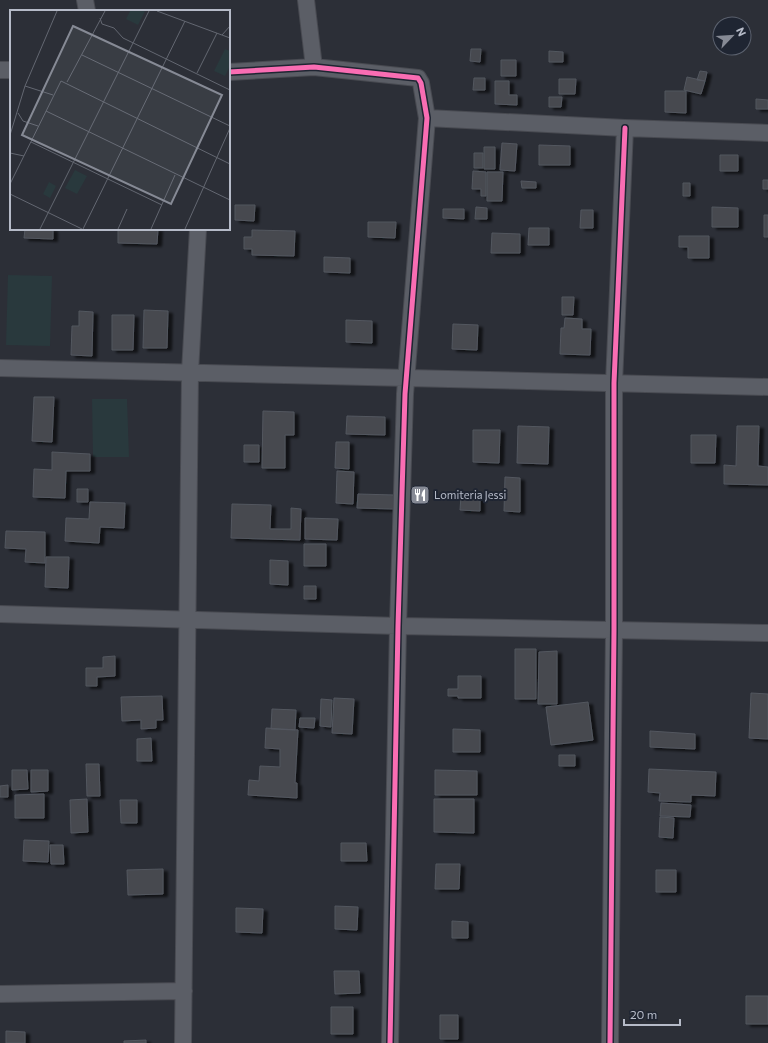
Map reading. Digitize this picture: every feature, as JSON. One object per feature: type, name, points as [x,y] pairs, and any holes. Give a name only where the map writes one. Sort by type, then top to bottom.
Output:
[{"type":"street","points":[[85,0],[87,10]]},
{"type":"street","points":[[306,0],[314,67]]},
{"type":"street","points":[[230,72],[314,67],[418,78],[421,83],[427,118],[406,378],[398,626],[390,1043]]},
{"type":"street","points":[[427,118],[625,128],[768,133]]},
{"type":"street","points":[[610,1043],[614,630],[614,383],[625,128]]},
{"type":"street","points":[[183,1043],[190,372],[198,230]]},
{"type":"street","points":[[0,368],[768,387]]},
{"type":"street","points":[[0,614],[398,626],[768,633]]},
{"type":"street","points":[[0,994],[184,991]]},
{"type":"shaded area","points":[[8,275],[52,276],[50,346],[6,345]]},
{"type":"shaded area","points":[[92,399],[127,399],[129,457],[93,457]]},
{"type":"building","points":[[471,49],[481,49],[480,62],[470,61]]},
{"type":"building","points":[[549,51],[563,52],[563,62],[549,62]]},
{"type":"building","points":[[501,60],[516,60],[516,76],[501,76]]},
{"type":"building","points":[[700,71],[707,72],[705,81],[697,80]]},
{"type":"building","points":[[687,77],[705,81],[701,94],[684,90]]},
{"type":"building","points":[[474,78],[485,78],[485,90],[473,90]]},
{"type":"building","points":[[559,79],[576,79],[575,94],[559,94]]},
{"type":"building","points":[[495,81],[509,81],[509,95],[517,95],[517,105],[495,104]]},
{"type":"building","points":[[665,91],[686,91],[686,113],[665,112]]},
{"type":"building","points":[[549,97],[562,97],[561,107],[549,107]]},
{"type":"building","points":[[756,99],[768,100],[768,109],[756,109]]},
{"type":"building","points":[[502,143],[517,144],[515,171],[500,170]]},
{"type":"building","points":[[539,145],[570,146],[570,165],[539,165]]},
{"type":"building","points":[[484,147],[495,147],[495,169],[484,169]]},
{"type":"building","points":[[474,153],[483,153],[483,168],[474,168]]},
{"type":"building","points":[[720,155],[738,155],[738,171],[720,171]]},
{"type":"building","points":[[473,171],[486,172],[486,196],[481,196],[481,189],[472,189]]},
{"type":"building","points":[[487,172],[503,172],[502,201],[487,201]]},
{"type":"building","points":[[763,180],[768,180],[768,189],[763,189]]},
{"type":"building","points":[[521,181],[536,182],[536,188],[522,188]]},
{"type":"building","points":[[683,183],[690,183],[690,196],[683,196]]},
{"type":"building","points":[[235,205],[255,205],[254,221],[235,220]]},
{"type":"building","points":[[476,207],[487,208],[487,219],[475,219]]},
{"type":"building","points":[[712,207],[738,208],[738,227],[712,227]]},
{"type":"building","points":[[443,209],[464,209],[464,219],[443,218]]},
{"type":"building","points":[[581,210],[593,210],[593,228],[580,228]]},
{"type":"building","points":[[764,215],[768,215],[768,237],[764,237]]},
{"type":"building","points":[[368,222],[396,222],[395,238],[368,237]]},
{"type":"building","points":[[529,228],[549,228],[549,245],[528,245]]},
{"type":"building","points":[[25,230],[53,230],[53,239],[24,238]]},
{"type":"building","points":[[118,230],[158,230],[157,244],[118,243]]},
{"type":"building","points":[[252,230],[295,231],[294,256],[252,255],[252,249],[244,249],[244,237],[252,237]]},
{"type":"building","points":[[492,233],[520,234],[520,253],[491,253]]},
{"type":"building","points":[[679,236],[709,236],[709,258],[688,258],[688,247],[679,247]]},
{"type":"building","points":[[324,257],[350,258],[350,273],[324,272]]},
{"type":"building","points":[[562,297],[574,297],[573,315],[562,315]]},
{"type":"building","points":[[144,310],[168,311],[167,348],[143,348]]},
{"type":"building","points":[[79,311],[93,312],[92,356],[71,355],[72,326],[79,326]]},
{"type":"building","points":[[112,315],[134,315],[133,350],[112,350]]},
{"type":"building","points":[[565,318],[582,319],[582,329],[591,329],[590,355],[560,354],[561,328],[564,328]]},
{"type":"building","points":[[346,320],[372,321],[372,343],[346,342]]},
{"type":"building","points":[[453,324],[478,325],[477,350],[452,349]]},
{"type":"building","points":[[34,397],[54,397],[52,442],[32,441]]},
{"type":"building","points":[[263,411],[294,412],[294,435],[285,435],[285,468],[262,468]]},
{"type":"building","points":[[347,416],[385,417],[385,435],[346,434]]},
{"type":"building","points":[[518,426],[549,427],[548,464],[517,463]]},
{"type":"building","points":[[737,426],[759,426],[758,466],[768,467],[768,485],[724,484],[724,465],[736,466]]},
{"type":"building","points":[[473,430],[500,430],[499,463],[473,462]]},
{"type":"building","points":[[691,435],[716,435],[715,463],[691,463]]},
{"type":"building","points":[[336,442],[349,442],[349,469],[335,468]]},
{"type":"building","points":[[244,445],[259,445],[259,462],[244,462]]},
{"type":"building","points":[[52,452],[90,454],[90,471],[66,471],[65,498],[33,497],[34,469],[52,470]]},
{"type":"building","points":[[337,471],[354,472],[353,504],[336,503]]},
{"type":"building","points":[[505,477],[520,478],[520,512],[504,511]]},
{"type":"building","points":[[77,489],[88,489],[88,502],[77,502]]},
{"type":"building","points":[[358,494],[394,495],[394,509],[357,508]]},
{"type":"building","points":[[461,496],[480,497],[480,511],[460,510]]},
{"type":"building","points":[[90,502],[125,503],[124,528],[100,527],[99,543],[65,541],[66,518],[89,519]]},
{"type":"building","points":[[232,504],[271,505],[270,529],[291,529],[291,508],[301,509],[300,540],[231,538]]},
{"type":"building","points":[[305,518],[338,519],[337,540],[305,539]]},
{"type":"building","points":[[6,531],[45,532],[45,563],[25,562],[26,549],[5,548]]},
{"type":"building","points":[[304,544],[326,544],[326,566],[304,566]]},
{"type":"building","points":[[46,557],[69,557],[68,588],[45,587]]},
{"type":"building","points":[[270,560],[288,561],[288,585],[270,584]]},
{"type":"building","points":[[304,586],[316,586],[316,599],[304,599]]},
{"type":"building","points":[[515,649],[536,649],[536,699],[515,699]]},
{"type":"building","points":[[557,651],[557,704],[538,704],[539,652]]},
{"type":"building","points":[[115,656],[115,676],[97,677],[97,686],[86,686],[86,668],[103,668],[103,657]]},
{"type":"building","points":[[458,676],[481,676],[481,698],[458,698],[458,696],[448,696],[448,689],[458,689]]},
{"type":"building","points":[[751,693],[768,694],[768,739],[749,738]]},
{"type":"building","points":[[162,696],[163,720],[156,720],[156,728],[141,729],[141,720],[122,721],[121,697]]},
{"type":"building","points":[[334,698],[354,699],[352,734],[332,733]]},
{"type":"building","points":[[321,699],[332,700],[331,727],[320,726]]},
{"type":"building","points":[[588,702],[593,740],[551,745],[546,707]]},
{"type":"building","points":[[272,709],[296,710],[295,730],[271,729]]},
{"type":"building","points":[[300,718],[315,718],[314,728],[299,727]]},
{"type":"building","points":[[266,728],[298,730],[295,783],[297,783],[297,798],[248,795],[249,780],[259,781],[260,766],[280,767],[280,749],[265,748]]},
{"type":"building","points":[[453,729],[480,730],[480,752],[453,752]]},
{"type":"building","points":[[650,731],[695,734],[695,749],[650,747]]},
{"type":"building","points":[[151,738],[152,761],[137,761],[137,739]]},
{"type":"building","points":[[559,755],[575,755],[575,766],[559,766]]},
{"type":"building","points":[[86,764],[99,764],[100,796],[87,796]]},
{"type":"building","points":[[649,769],[716,772],[715,796],[691,795],[691,802],[659,801],[660,793],[648,792]]},
{"type":"building","points":[[12,770],[27,770],[28,789],[12,790]]},
{"type":"building","points":[[31,770],[48,770],[48,791],[31,792]]},
{"type":"building","points":[[435,770],[477,771],[477,795],[435,795]]},
{"type":"building","points":[[8,785],[8,797],[0,797],[0,786]]},
{"type":"building","points":[[44,794],[44,818],[15,818],[15,795]]},
{"type":"building","points":[[87,799],[88,832],[71,833],[70,800]]},
{"type":"building","points":[[434,799],[474,799],[474,833],[434,832]]},
{"type":"building","points":[[120,800],[137,800],[137,823],[121,823]]},
{"type":"building","points":[[661,803],[691,805],[690,817],[660,816]]},
{"type":"building","points":[[660,817],[674,818],[673,838],[659,837]]},
{"type":"building","points":[[24,840],[49,841],[48,862],[23,861]]},
{"type":"building","points":[[341,843],[366,843],[367,861],[341,861]]},
{"type":"building","points":[[50,845],[63,845],[64,864],[51,864]]},
{"type":"building","points":[[436,864],[460,864],[459,889],[435,889]]},
{"type":"building","points":[[163,869],[163,894],[128,895],[127,870]]},
{"type":"building","points":[[656,870],[676,870],[676,892],[656,892]]},
{"type":"building","points":[[335,906],[358,907],[357,930],[335,929]]},
{"type":"building","points":[[236,908],[263,909],[262,933],[236,932]]},
{"type":"building","points":[[452,921],[468,922],[468,938],[452,938]]},
{"type":"building","points":[[334,971],[359,971],[360,993],[335,994]]},
{"type":"building","points":[[746,996],[768,996],[768,1024],[746,1024]]},
{"type":"building","points":[[331,1007],[353,1007],[353,1034],[331,1034]]},
{"type":"building","points":[[440,1015],[458,1015],[458,1039],[440,1039]]},
{"type":"building","points":[[6,1031],[25,1032],[25,1043],[6,1043]]},
{"type":"building","points":[[146,1040],[146,1043],[124,1043],[124,1041]]},
{"type":"cycle path","points":[[230,72],[314,67],[418,78],[421,83],[427,118],[405,394],[398,626],[390,1043]]},
{"type":"cycle path","points":[[610,1043],[614,630],[614,383],[625,128]]},
{"type":"place","name":"Lomiteria Jessi","points":[[420,495]]}]
